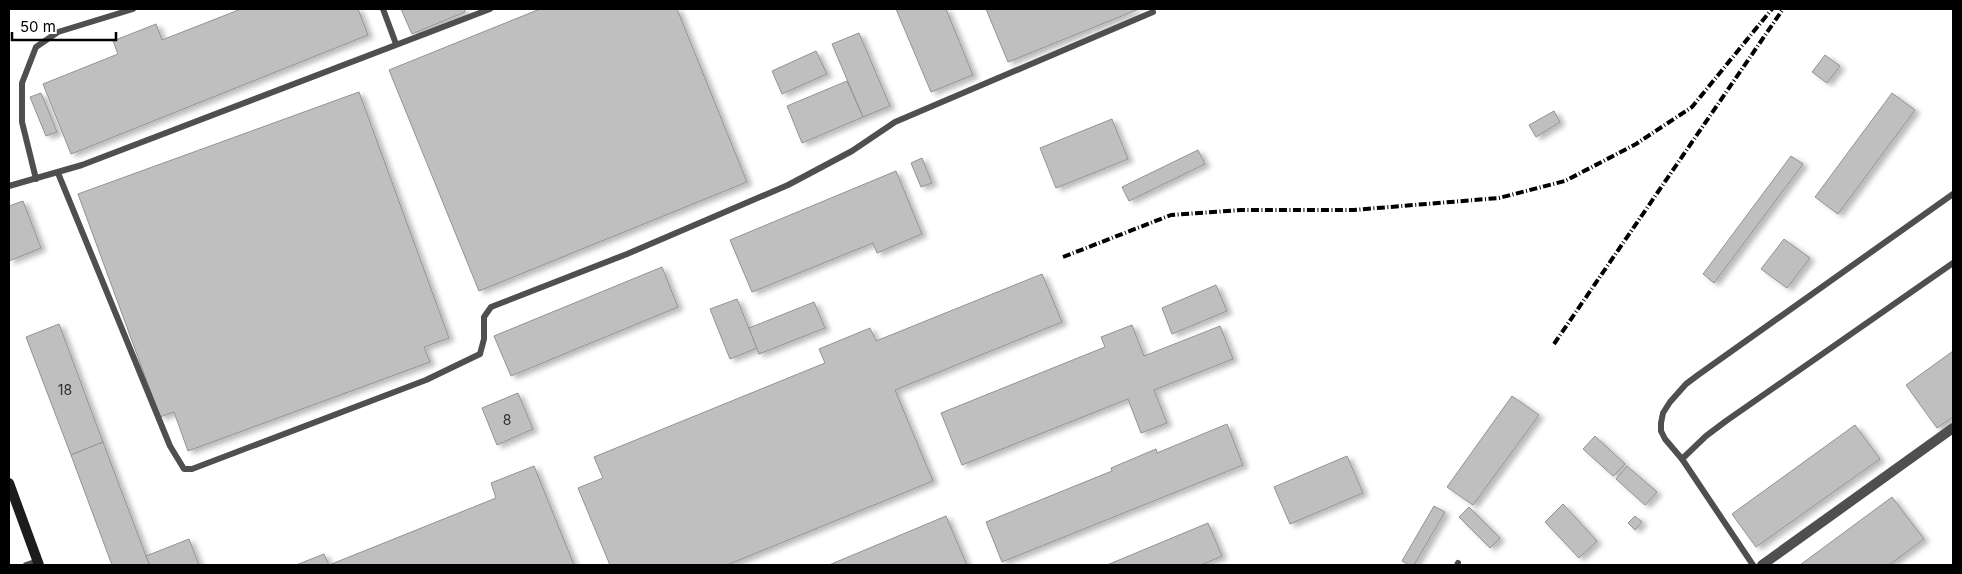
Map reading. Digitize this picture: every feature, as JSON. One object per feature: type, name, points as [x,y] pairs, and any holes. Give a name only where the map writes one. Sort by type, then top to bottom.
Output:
[{"type":"main road","points":[[9,483],[38,563]]},
{"type":"street","points":[[1762,565],[1953,428]]},
{"type":"lane","points":[[36,179],[22,122],[22,83],[36,47],[58,32],[133,9]]},
{"type":"lane","points":[[383,9],[396,44]]},
{"type":"lane","points":[[9,186],[82,165],[490,9]]},
{"type":"lane","points":[[58,173],[170,446],[184,469],[192,469],[426,380],[480,354],[484,339],[484,317],[491,307],[627,254],[788,185],[852,152],[895,122],[1153,12]]},
{"type":"lane","points":[[1753,565],[1682,459],[1665,440],[1660,423],[1663,413],[1686,384],[1953,194]]},
{"type":"lane","points":[[1682,459],[1706,436],[1726,421],[1953,262]]},
{"type":"lane","points":[[26,565],[38,563]]},
{"type":"building","points":[[241,9],[358,9],[368,35],[71,154],[43,84],[118,54],[113,41],[156,24],[162,40]]},
{"type":"building","points":[[401,9],[464,9],[465,12],[412,34]]},
{"type":"building","points":[[540,9],[677,9],[747,182],[479,291],[389,70]]},
{"type":"building","points":[[896,9],[946,9],[973,75],[931,92]]},
{"type":"building","points":[[986,9],[1139,9],[1008,62]]},
{"type":"building","points":[[859,33],[890,106],[863,117],[832,44]]},
{"type":"building","points":[[816,51],[827,74],[782,94],[772,71]]},
{"type":"building","points":[[1825,55],[1840,66],[1827,83],[1812,72]]},
{"type":"building","points":[[847,81],[863,117],[802,143],[787,106]]},
{"type":"building","points":[[359,92],[449,338],[424,347],[430,362],[188,451],[174,412],[160,417],[78,194]]},
{"type":"building","points":[[41,93],[57,132],[46,136],[30,97]]},
{"type":"building","points":[[1892,93],[1915,110],[1838,214],[1815,197]]},
{"type":"building","points":[[1554,111],[1560,122],[1536,137],[1529,125]]},
{"type":"building","points":[[1112,119],[1128,159],[1056,188],[1040,148]]},
{"type":"building","points":[[1198,150],[1205,164],[1129,201],[1122,187]]},
{"type":"building","points":[[1791,156],[1803,164],[1714,283],[1703,274]]},
{"type":"building","points":[[922,158],[932,183],[921,187],[911,163]]},
{"type":"building","points":[[896,171],[922,234],[877,253],[873,243],[752,292],[730,240]]},
{"type":"building","points":[[23,201],[41,248],[9,261],[9,206]]},
{"type":"building","points":[[1784,239],[1810,258],[1787,288],[1761,269]]},
{"type":"building","points":[[662,267],[678,307],[511,376],[494,336]]},
{"type":"building","points":[[1042,274],[1062,322],[895,390],[933,481],[727,565],[610,565],[578,488],[603,478],[594,457],[825,363],[819,349],[870,328],[876,341]]},
{"type":"building","points":[[1216,285],[1227,311],[1172,334],[1162,308]]},
{"type":"building","points":[[737,299],[757,348],[730,359],[710,309]]},
{"type":"building","points":[[814,302],[825,328],[759,354],[749,328]]},
{"type":"building","points":[[59,324],[103,442],[71,455],[26,337]]},
{"type":"building","points":[[1132,325],[1144,356],[1220,326],[1233,359],[1154,390],[1167,423],[1141,433],[1128,399],[962,465],[941,413],[1105,347],[1101,337]]},
{"type":"building","points":[[1953,351],[1953,417],[1937,428],[1906,385]]},
{"type":"building","points":[[518,393],[533,429],[497,445],[482,408]]},
{"type":"building","points":[[1512,396],[1539,415],[1473,505],[1447,487]]},
{"type":"building","points":[[1227,424],[1243,465],[1002,562],[986,522],[1112,471],[1111,468],[1156,449],[1157,453]]},
{"type":"building","points":[[1855,425],[1880,459],[1756,547],[1732,514]]},
{"type":"building","points":[[1595,436],[1625,464],[1613,476],[1583,449]]},
{"type":"building","points":[[103,442],[150,565],[112,565],[71,455]]},
{"type":"building","points":[[1347,456],[1363,493],[1290,524],[1274,487]]},
{"type":"building","points":[[534,466],[574,565],[329,565],[496,498],[491,483]]},
{"type":"building","points":[[1627,466],[1657,492],[1645,505],[1616,479]]},
{"type":"building","points":[[1892,497],[1924,539],[1889,565],[1800,565]]},
{"type":"building","points":[[1563,504],[1597,541],[1579,558],[1545,522]]},
{"type":"building","points":[[1434,506],[1445,512],[1414,565],[1409,565],[1402,561]]},
{"type":"building","points":[[1469,507],[1500,538],[1490,548],[1459,517]]},
{"type":"building","points":[[946,516],[967,565],[829,565]]},
{"type":"building","points":[[1635,516],[1642,522],[1635,530],[1628,523]]},
{"type":"building","points":[[1208,523],[1222,556],[1201,565],[1107,565]]},
{"type":"building","points":[[189,539],[199,565],[150,565],[146,556]]},
{"type":"building","points":[[324,554],[329,565],[296,565]]},
{"type":"railway","points":[[1063,257],[1171,215],[1241,210],[1353,210],[1499,198],[1565,181],[1636,144],[1692,107],[1772,9]]},
{"type":"railway","points":[[1554,344],[1783,9]]}]
